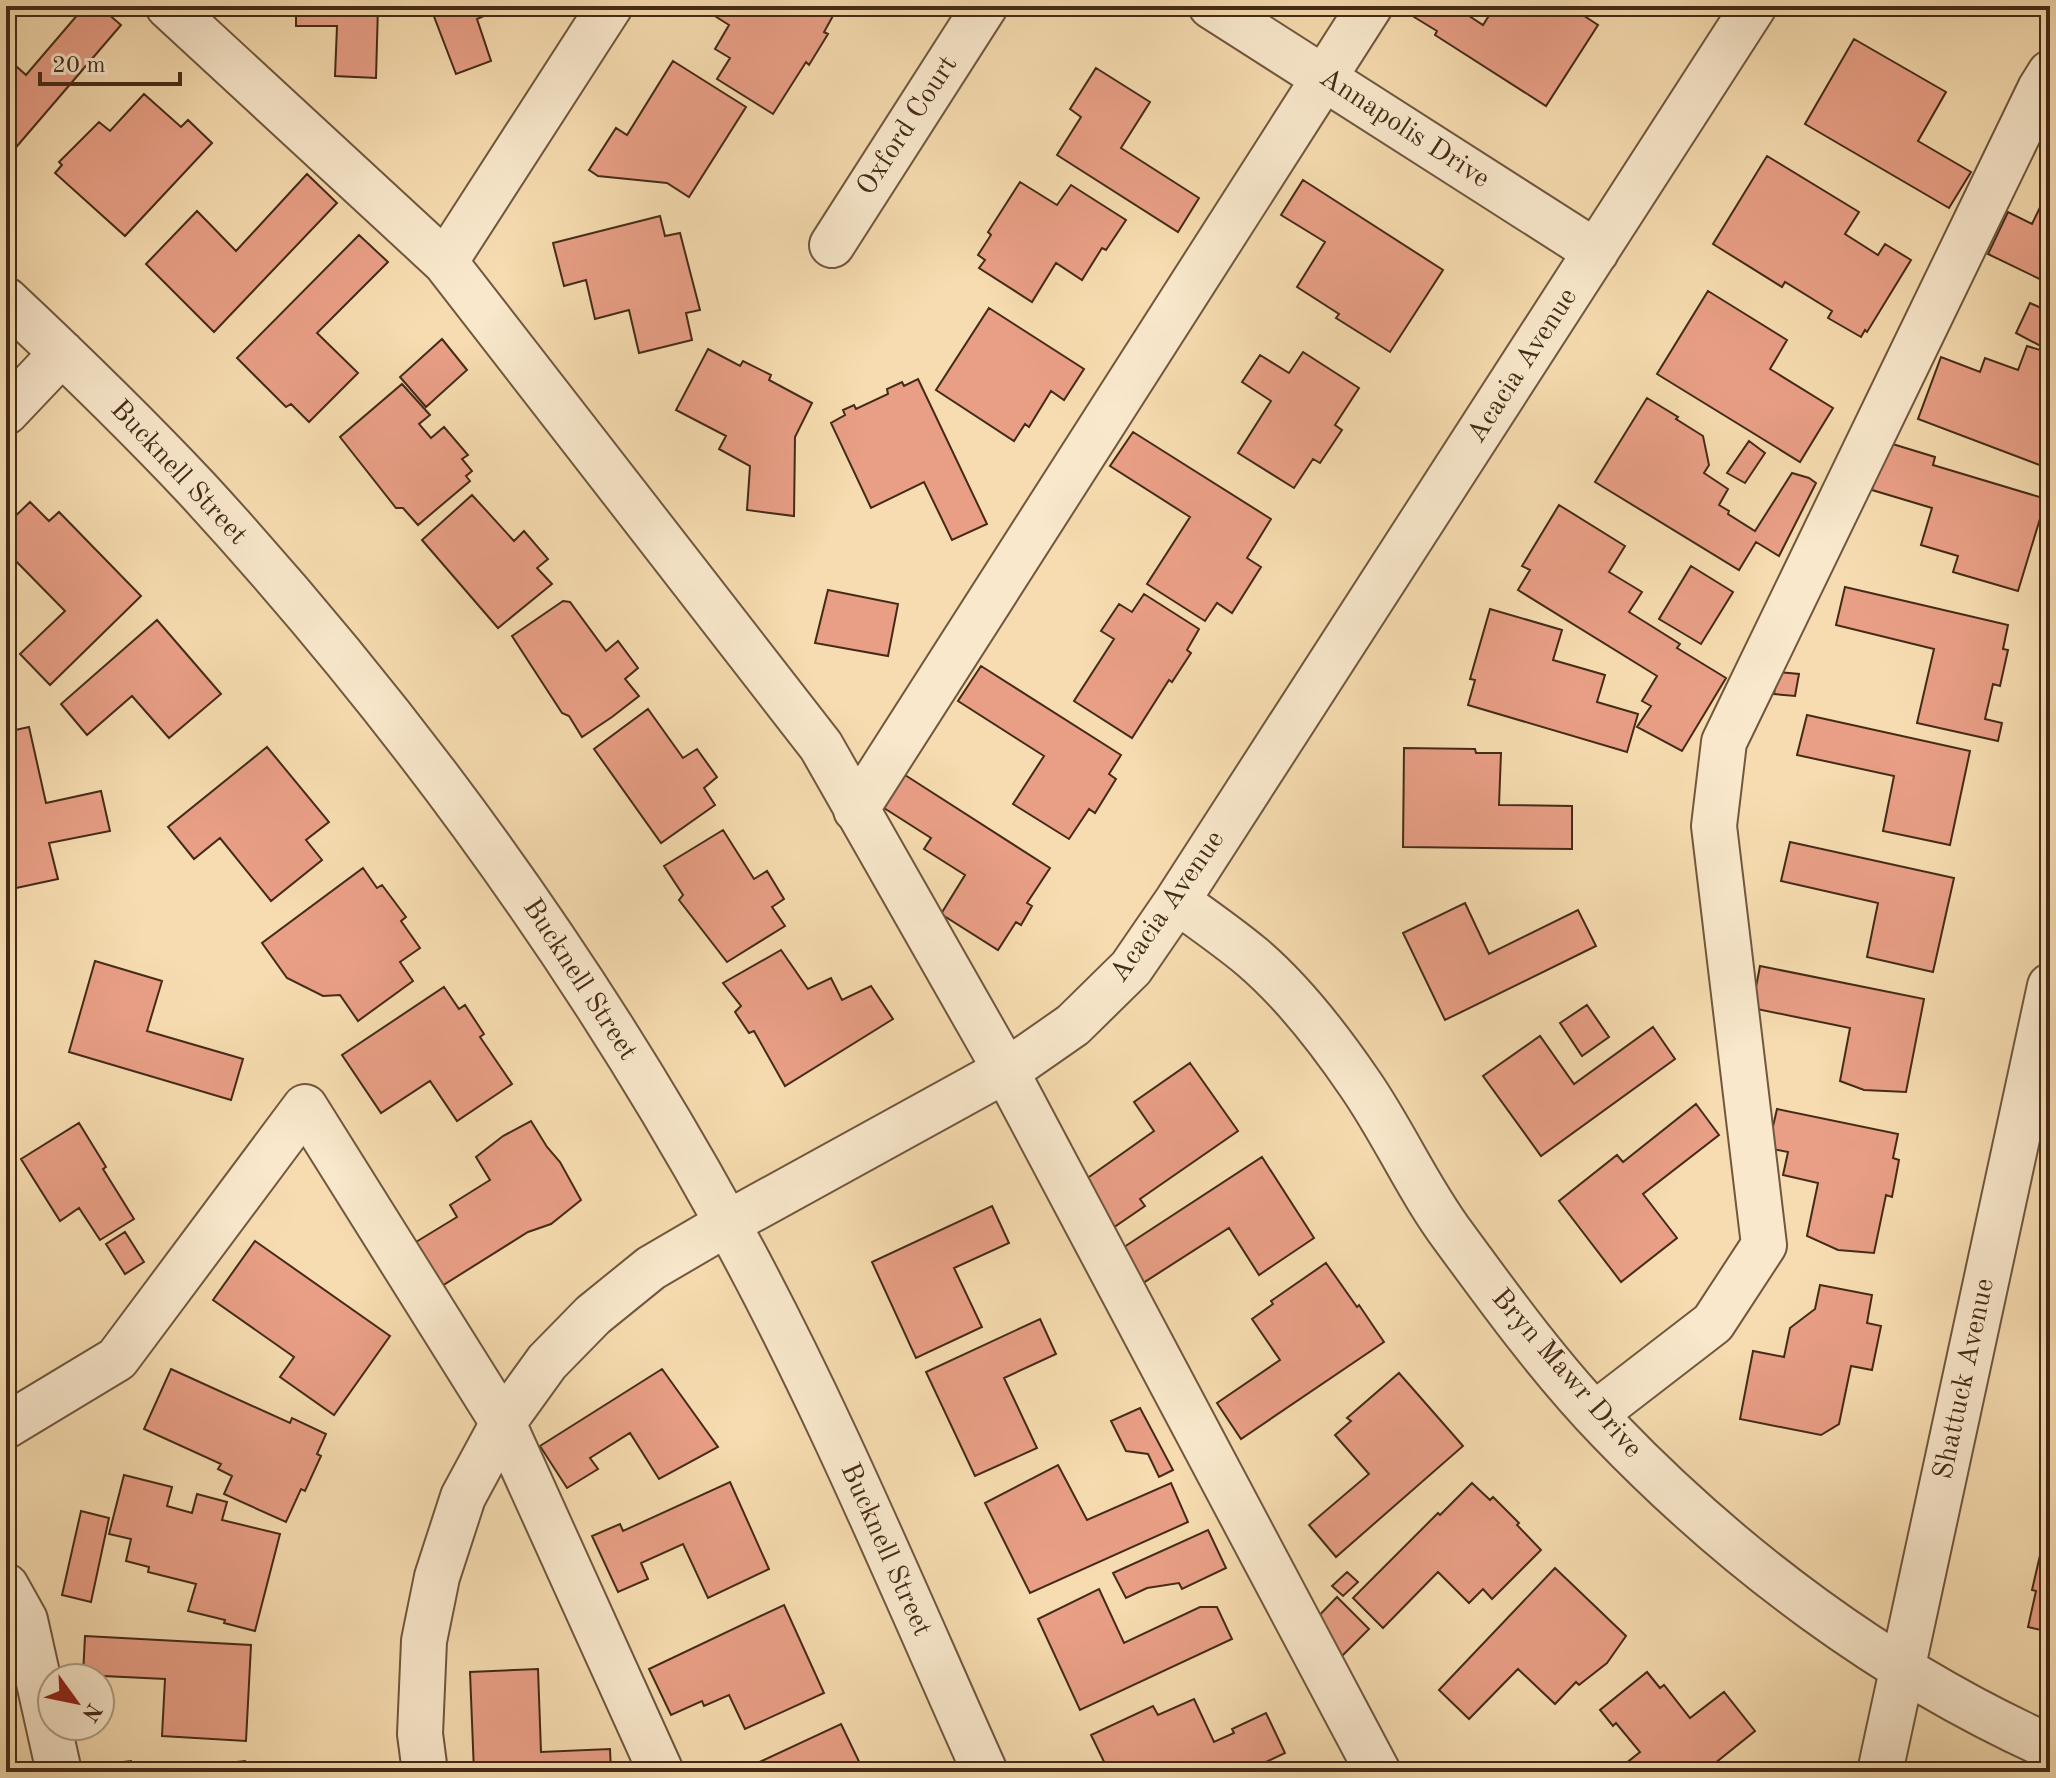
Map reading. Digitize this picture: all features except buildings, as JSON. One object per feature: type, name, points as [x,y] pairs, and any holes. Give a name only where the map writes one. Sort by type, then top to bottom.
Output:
[{"type":"street","points":[[168,6],[445,262],[821,746],[1006,1071],[1378,1772]]},
{"type":"street","points":[[445,262],[610,6]]},
{"type":"street","name":"Oxford Court","points":[[832,245],[985,6]]},
{"type":"street","name":"Annapolis Drive","points":[[1211,6],[1596,252]]},
{"type":"street","points":[[856,810],[1370,6]]},
{"type":"street","name":"Acacia Avenue","points":[[425,1772],[420,1734],[424,1641],[437,1577],[463,1497],[503,1423],[547,1362],[593,1315],[651,1268],[1006,1071],[1073,1025],[1131,968],[1754,6]]},
{"type":"street","points":[[1595,1414],[1713,1323],[1764,1245],[1714,826],[1724,742],[2050,73]]},
{"type":"street","name":"Bucknell Street","points":[[6,300],[206,499],[321,629],[439,777],[549,931],[652,1091],[728,1223],[814,1392],[985,1772]]},
{"type":"street","points":[[6,412],[62,353]]},
{"type":"street","name":"Bryn Mawr Drive","points":[[1177,901],[1252,957],[1311,1017],[1361,1085],[1448,1229],[1524,1333],[1609,1431],[1702,1520],[1803,1601],[1903,1668],[2050,1747]]},
{"type":"street","name":"Shattuck Avenue","points":[[1880,1772],[2050,986]]},
{"type":"street","points":[[6,1426],[117,1359],[305,1107],[503,1423],[661,1772]]},
{"type":"street","points":[[6,1586],[25,1620],[59,1772]]}]
